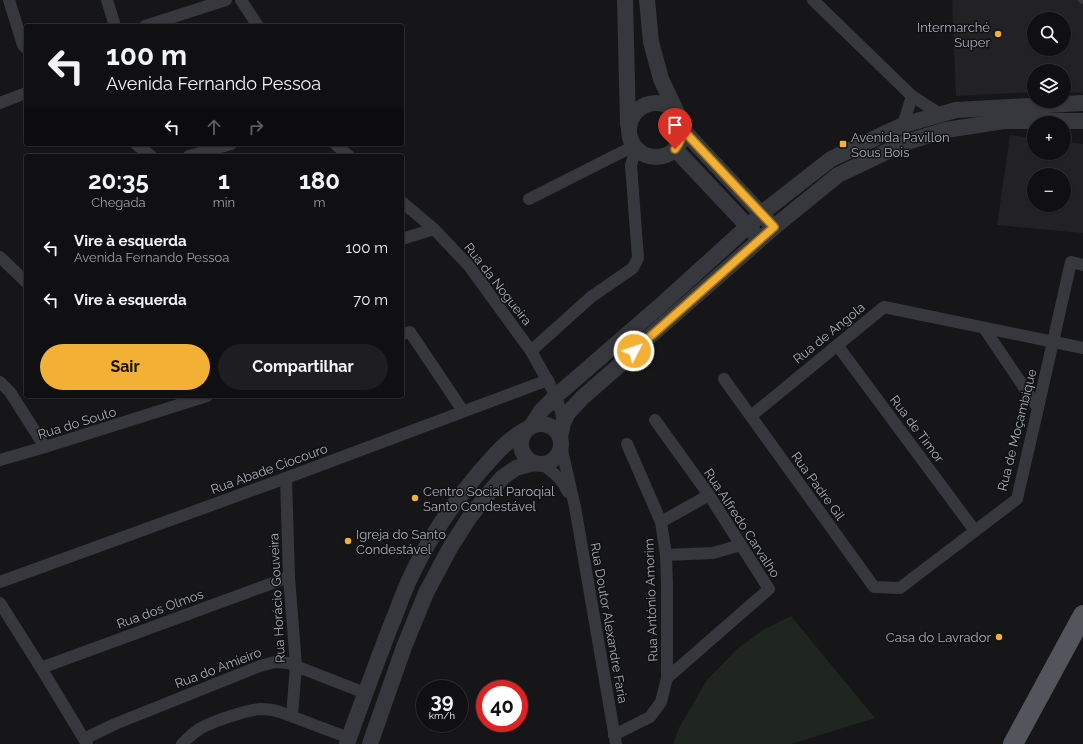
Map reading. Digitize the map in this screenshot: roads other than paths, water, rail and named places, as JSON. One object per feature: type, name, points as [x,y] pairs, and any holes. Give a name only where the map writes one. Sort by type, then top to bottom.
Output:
[{"type":"main road","points":[[1013,744],[1083,614]]},
{"type":"street","points":[[9,0],[24,47]]},
{"type":"street","points":[[107,0],[114,24]]},
{"type":"street","points":[[151,24],[226,0]]},
{"type":"street","points":[[241,0],[257,24]]},
{"type":"street","points":[[625,0],[628,130],[635,148],[643,154],[651,157],[660,157],[675,149],[682,137],[683,130],[680,117],[661,79],[651,42],[647,0]]},
{"type":"street","points":[[813,0],[912,96],[940,114]]},
{"type":"street","points":[[0,103],[24,94]]},
{"type":"street","points":[[903,125],[912,96]]},
{"type":"street","points":[[628,130],[630,121],[635,113],[650,103],[659,103],[676,111]]},
{"type":"street","points":[[575,507],[563,481],[551,470],[538,463],[528,460],[524,455],[520,442],[522,436],[541,411],[556,396],[762,214],[831,159],[903,125],[956,110],[1083,103]]},
{"type":"street","points":[[370,744],[404,648],[434,577],[450,548],[492,488],[503,477],[516,468],[538,463],[547,463],[556,456],[559,451],[561,435],[568,413],[582,398],[774,227],[838,175],[907,142],[946,130],[1004,121],[1083,121]]},
{"type":"street","points":[[683,130],[774,227]]},
{"type":"street","points":[[138,146],[148,154]]},
{"type":"street","points":[[196,154],[224,146]]},
{"type":"street","points":[[337,146],[347,154]]},
{"type":"street","points":[[529,199],[635,148]]},
{"type":"street","points":[[531,351],[592,296],[633,268],[638,258],[631,165],[635,148]]},
{"type":"street","points":[[675,149],[749,226],[760,240]]},
{"type":"street","name":"Rua da Nogueira","points":[[404,204],[434,229],[469,266],[531,351],[548,380],[556,396],[561,412],[561,435],[575,507]]},
{"type":"street","points":[[404,237],[434,229]]},
{"type":"street","points":[[0,257],[24,280]]},
{"type":"street","name":"Rua de Moçambique","points":[[900,588],[1016,499],[1071,262],[1083,265]]},
{"type":"street","name":"Rua de Angola","points":[[751,416],[884,307],[1083,348]]},
{"type":"street","points":[[984,328],[1038,408]]},
{"type":"street","points":[[404,334],[410,332],[463,411]]},
{"type":"street","name":"Rua de Timor","points":[[837,345],[975,531]]},
{"type":"street","name":"Rua Padre Gil","points":[[724,379],[874,587],[900,588]]},
{"type":"street","name":"Rua Abade Ciocouro","points":[[0,582],[286,478],[548,380]]},
{"type":"street","points":[[0,382],[10,392],[45,448]]},
{"type":"street","name":"Rua do Souto","points":[[0,460],[45,448],[201,398]]},
{"type":"street","name":"Rua Alfredo Carvalho","points":[[654,420],[709,494],[769,589],[667,678]]},
{"type":"street","points":[[182,744],[194,733],[212,723],[260,709],[270,709],[292,716],[348,741],[365,693],[416,565],[436,531],[456,502],[488,462],[505,443],[514,436],[538,424],[545,424],[561,435]]},
{"type":"street","name":"Rua António Amorim","points":[[615,740],[650,717],[661,702],[667,678],[666,555],[661,522],[627,444]]},
{"type":"street","name":"Rua Horácio Gouveira","points":[[286,478],[289,577],[296,666],[292,716]]},
{"type":"street","points":[[661,522],[709,494]]},
{"type":"street","name":"Rua Doutor Alexandre Faria","points":[[575,507],[615,740]]},
{"type":"street","points":[[666,555],[713,553],[741,545]]},
{"type":"street","name":"Rua dos Olmos","points":[[41,668],[289,577]]},
{"type":"street","points":[[0,603],[85,742]]},
{"type":"street","name":"Rua do Amieiro","points":[[85,742],[115,724],[267,664],[282,662],[296,666],[365,693]]},
{"type":"place","name":"Intermarché Super","points":[[998,34]]},
{"type":"place","name":"Avenida Pavillon Sous Bois","points":[[843,144]]},
{"type":"place","name":"Centro Social Paroqial Santo Condestável","points":[[415,498]]},
{"type":"place","name":"Igreja do Santo Condestável","points":[[348,541]]},
{"type":"place","name":"Casa do Lavrador","points":[[999,637]]}]
